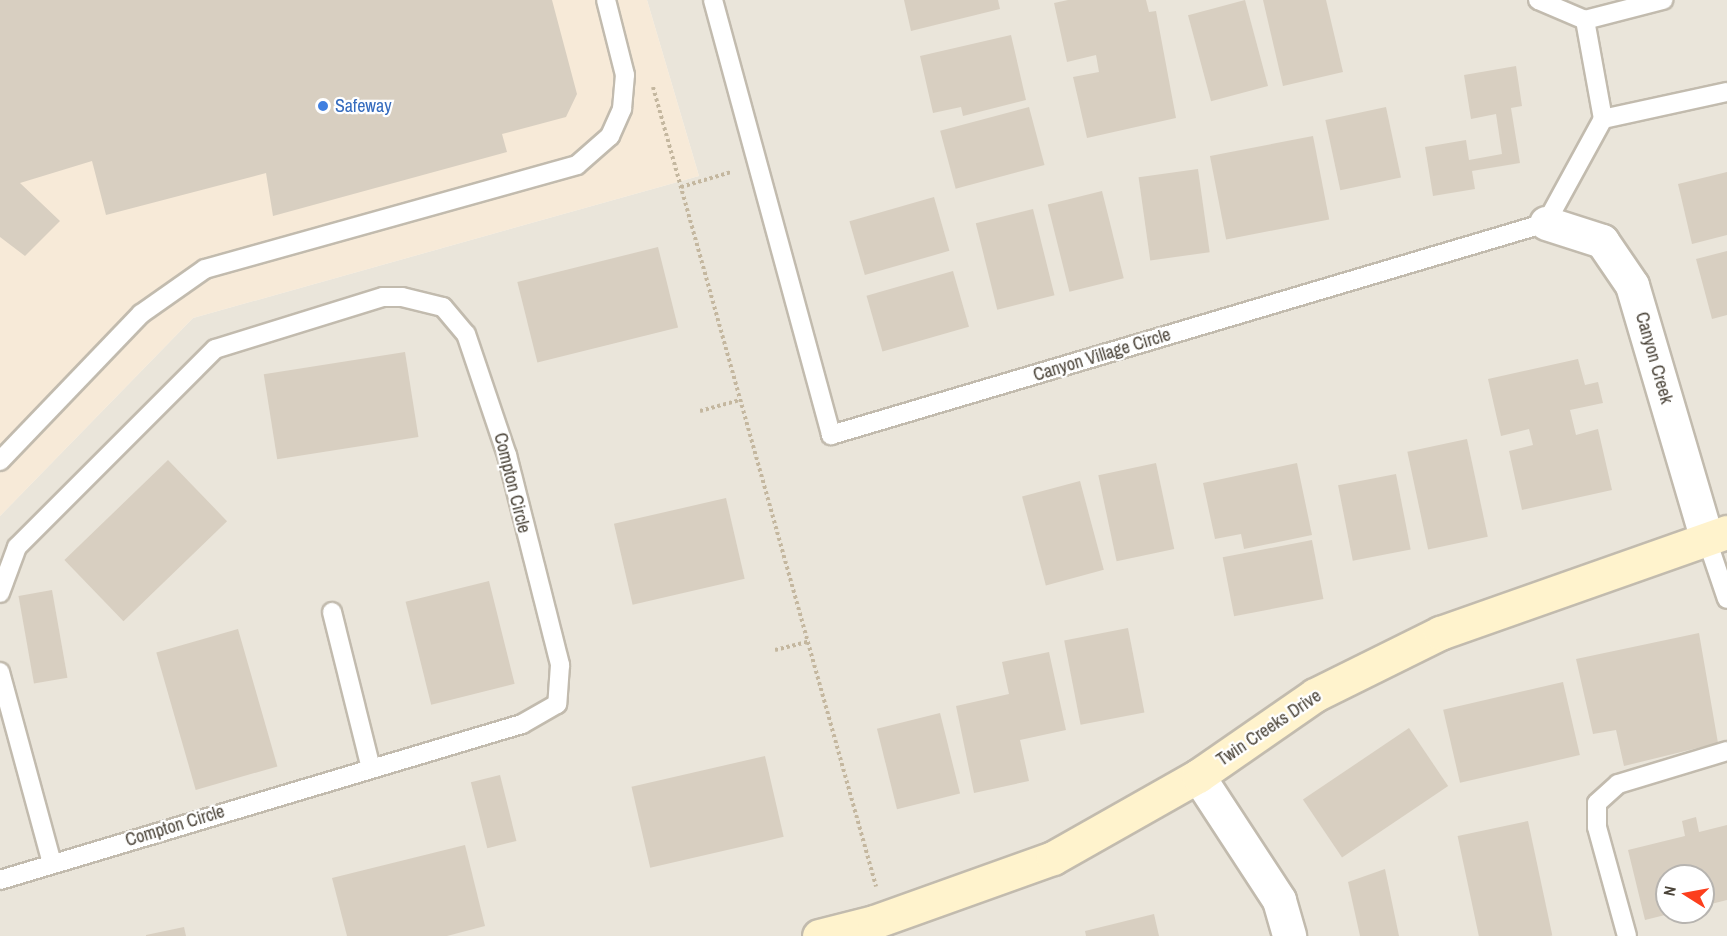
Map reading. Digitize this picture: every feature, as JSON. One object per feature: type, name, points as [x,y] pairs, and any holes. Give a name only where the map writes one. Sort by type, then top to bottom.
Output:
[{"type":"street","name":"Canyon Creek","points":[[1546,223],[1602,241],[1632,285],[1717,536]]},
{"type":"street","name":"Twin Creeks Drive","points":[[819,936],[879,926],[1053,858],[1198,776],[1315,695],[1440,633],[1717,536]]},
{"type":"street","points":[[1198,776],[1279,900],[1289,936]]},
{"type":"lane","points":[[0,461],[141,314],[205,269],[577,165],[610,136],[622,109],[626,75],[606,0]]},
{"type":"lane","name":"Canyon Village Circle","points":[[713,0],[831,435],[1546,223]]},
{"type":"lane","points":[[1538,0],[1585,20],[1663,0]]},
{"type":"lane","points":[[1546,223],[1603,118],[1585,20]]},
{"type":"lane","points":[[1603,118],[1727,92]]},
{"type":"lane","name":"Compton Circle","points":[[0,592],[17,547],[215,349],[383,297],[443,307],[466,334],[507,455],[560,665],[557,705],[522,724],[0,880]]},
{"type":"lane","points":[[1717,536],[1727,599]]},
{"type":"lane","points":[[332,612],[371,768]]},
{"type":"lane","points":[[0,672],[52,864]]},
{"type":"lane","points":[[1628,936],[1597,827],[1597,803],[1618,784],[1727,751]]},
{"type":"path","points":[[651,77],[808,642],[879,926]]},
{"type":"path","points":[[681,187],[758,164]]},
{"type":"path","points":[[699,411],[740,400]]},
{"type":"path","points":[[775,650],[808,642]]},
{"type":"shaded area","points":[[0,0],[647,0],[699,176],[193,318],[0,516]]},
{"type":"shaded area","points":[[647,0],[1727,0],[1727,936],[0,936],[0,516],[193,318],[699,176]]},
{"type":"building","name":"Safeway","points":[[0,0],[552,0],[577,94],[566,117],[502,134],[507,152],[273,216],[266,173],[106,215],[92,161],[20,183],[60,221],[25,256],[0,237]]},
{"type":"building","points":[[904,0],[998,0],[1000,9],[911,31]]},
{"type":"building","points":[[1068,0],[1146,0],[1149,12],[1156,11],[1176,118],[1087,138],[1073,77],[1099,72],[1096,55],[1067,62],[1054,3]]},
{"type":"building","points":[[1245,0],[1268,86],[1211,101],[1188,15]]},
{"type":"building","points":[[1263,0],[1326,0],[1343,72],[1283,86]]},
{"type":"building","points":[[1011,35],[1026,100],[963,116],[961,107],[933,113],[920,56]]},
{"type":"building","points":[[1516,66],[1522,106],[1511,108],[1520,163],[1472,171],[1475,189],[1433,196],[1425,147],[1466,140],[1469,160],[1502,154],[1496,114],[1471,119],[1464,75]]},
{"type":"building","points":[[1029,107],[1045,165],[956,189],[940,131]]},
{"type":"building","points":[[1386,107],[1401,177],[1340,190],[1325,120]]},
{"type":"building","points":[[1313,136],[1329,219],[1226,239],[1210,156]]},
{"type":"building","points":[[1198,169],[1210,252],[1150,261],[1139,177]]},
{"type":"building","points":[[1727,172],[1727,235],[1692,244],[1678,184]]},
{"type":"building","points":[[1102,191],[1124,278],[1069,292],[1048,205]]},
{"type":"building","points":[[934,197],[949,251],[865,275],[849,221]]},
{"type":"building","points":[[1033,209],[1055,295],[997,310],[976,223]]},
{"type":"building","points":[[658,247],[678,328],[537,363],[517,282]]},
{"type":"building","points":[[1727,251],[1727,315],[1712,319],[1696,259]]},
{"type":"building","points":[[953,271],[969,327],[882,352],[866,296]]},
{"type":"building","points":[[405,352],[418,437],[277,459],[264,374]]},
{"type":"building","points":[[1578,359],[1585,385],[1598,382],[1603,403],[1570,410],[1576,435],[1598,429],[1612,490],[1522,510],[1509,451],[1533,445],[1529,429],[1501,436],[1488,379]]},
{"type":"building","points":[[1467,439],[1488,537],[1428,549],[1407,452]]},
{"type":"building","points":[[168,460],[227,521],[123,621],[64,560]]},
{"type":"building","points":[[1156,463],[1174,549],[1117,561],[1098,475]]},
{"type":"building","points":[[1297,463],[1312,535],[1244,549],[1241,534],[1215,539],[1203,483]]},
{"type":"building","points":[[1396,474],[1411,550],[1353,561],[1338,485]]},
{"type":"building","points":[[1080,481],[1104,570],[1046,585],[1022,497]]},
{"type":"building","points":[[726,498],[745,579],[633,605],[614,524]]},
{"type":"building","points":[[1312,540],[1323,599],[1234,616],[1223,557]]},
{"type":"building","points":[[489,581],[515,684],[431,705],[406,602]]},
{"type":"building","points":[[52,590],[67,678],[34,684],[19,596]]},
{"type":"building","points":[[1128,628],[1144,712],[1081,725],[1064,640]]},
{"type":"building","points":[[238,629],[277,766],[196,790],[156,652]]},
{"type":"building","points":[[1699,633],[1718,743],[1624,766],[1616,730],[1593,734],[1576,659]]},
{"type":"building","points":[[1049,652],[1066,730],[1020,740],[1029,781],[974,793],[956,706],[1009,694],[1002,662]]},
{"type":"building","points":[[1563,682],[1580,755],[1460,783],[1443,710]]},
{"type":"building","points":[[940,713],[960,794],[897,809],[877,729]]},
{"type":"building","points":[[1409,728],[1448,786],[1342,858],[1303,800]]},
{"type":"building","points":[[765,756],[784,837],[650,868],[632,787]]},
{"type":"building","points":[[500,775],[516,841],[487,848],[471,782]]},
{"type":"building","points":[[1696,817],[1699,832],[1727,825],[1727,900],[1715,903],[1715,864],[1655,864],[1655,918],[1645,920],[1628,850],[1685,836],[1682,821]]},
{"type":"building","points":[[1528,821],[1552,935],[1479,936],[1458,836]]},
{"type":"building","points":[[465,845],[485,926],[447,936],[347,936],[332,878]]},
{"type":"building","points":[[1385,869],[1399,936],[1360,936],[1348,882]]},
{"type":"building","points":[[1154,914],[1159,936],[1086,936],[1085,931]]},
{"type":"building","points":[[184,927],[186,936],[146,936],[146,935]]},
{"type":"place","name":"Safeway","points":[[323,106]]}]
